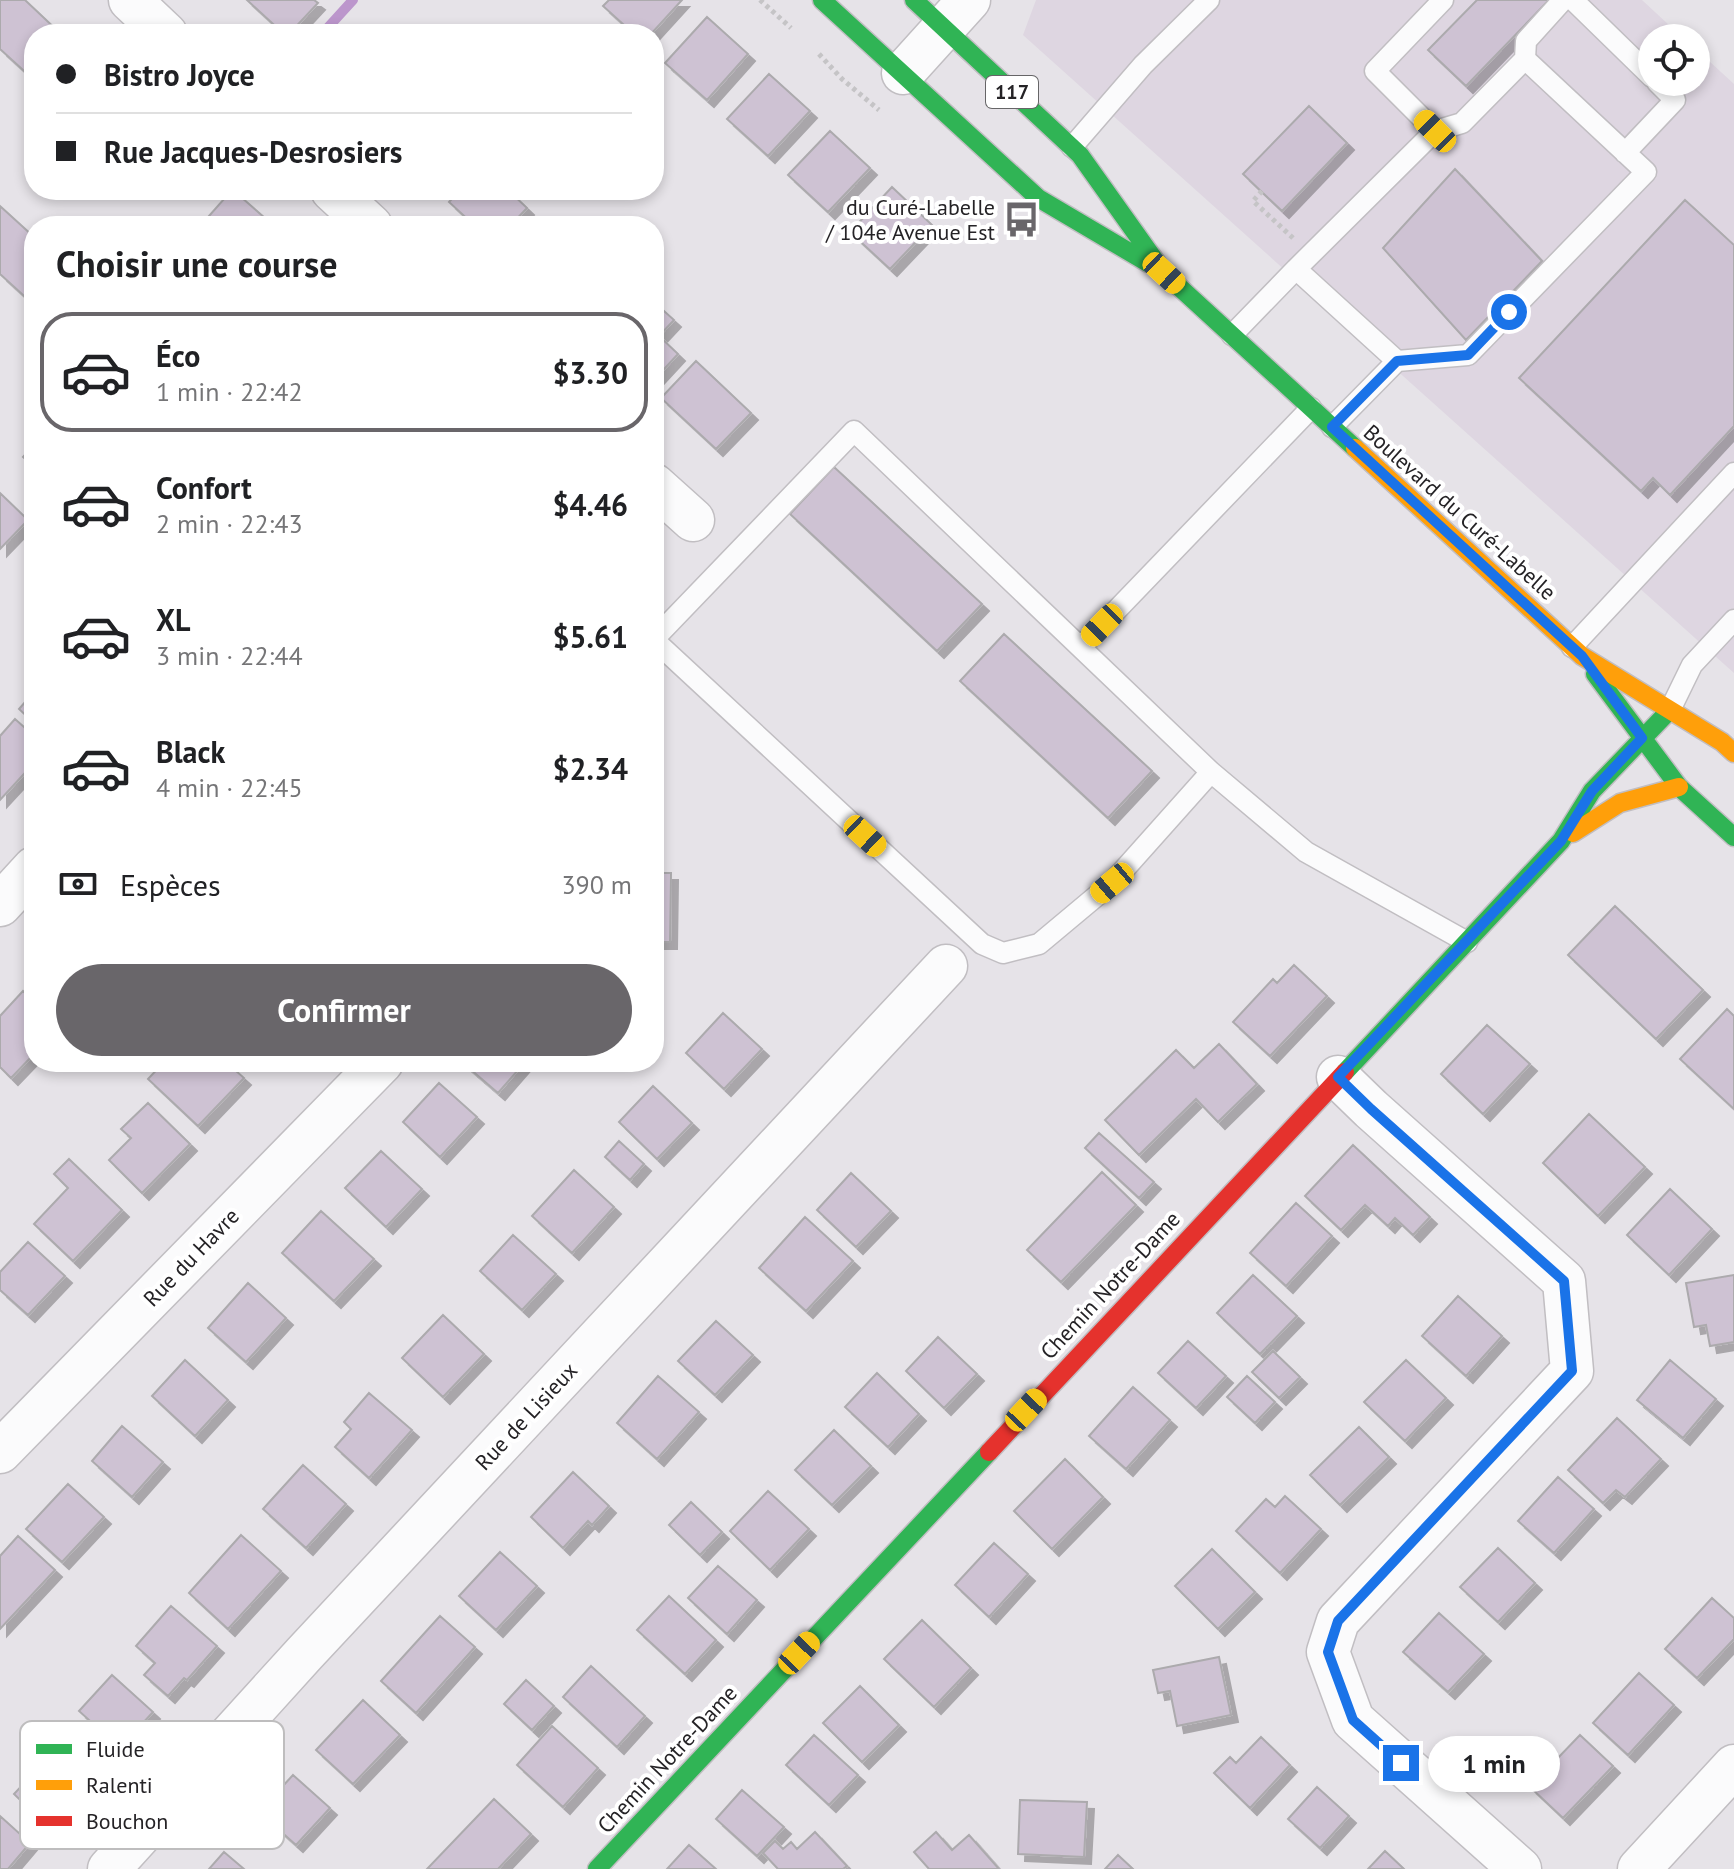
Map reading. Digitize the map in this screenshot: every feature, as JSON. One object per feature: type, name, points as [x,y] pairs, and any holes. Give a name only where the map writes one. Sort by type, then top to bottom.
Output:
[{"type":"main road","name":"Boulevard du Curé-Labelle","points":[[822,0],[1038,198],[1164,273]]},
{"type":"main road","name":"Boulevard du Curé-Labelle","points":[[914,0],[957,14],[1072,147],[1164,273],[1311,408],[1577,651],[1722,742],[1734,753]]},
{"type":"main road","name":"Boulevard du Curé-Labelle","points":[[1577,651],[1679,787],[1734,837]]},
{"type":"main road","name":"Chemin Notre-Dame","points":[[597,1869],[1561,841],[1592,791],[1670,710]]},
{"type":"main road","name":"Chemin Notre-Dame","points":[[1561,841],[1620,803],[1679,787]]},
{"type":"street","points":[[130,0],[155,24]]},
{"type":"street","points":[[903,73],[957,14]]},
{"type":"street","points":[[343,200],[360,216]]},
{"type":"street","points":[[664,494],[693,520]]},
{"type":"street","points":[[0,905],[24,879]]},
{"type":"street","name":"Rue de Lisieux","points":[[243,1721],[946,966]]},
{"type":"street","name":"Rue du Havre","points":[[0,1452],[372,1072]]},
{"type":"street","points":[[1338,1077],[1564,1281],[1572,1371],[1338,1621],[1328,1652],[1353,1720],[1520,1869]]},
{"type":"street","points":[[1639,1869],[1734,1766]]},
{"type":"street","name":"Rue de Lisieux","points":[[109,1869],[127,1849]]},
{"type":"lane","points":[[1072,147],[1150,57],[1209,0]]},
{"type":"lane","points":[[1435,131],[1375,71],[1443,0]]},
{"type":"lane","points":[[1232,335],[1435,131],[1462,123],[1525,59],[1526,41],[1563,0]]},
{"type":"lane","points":[[1573,0],[1638,63]]},
{"type":"lane","points":[[1332,427],[1397,361],[1468,355],[1646,172],[1525,59]]},
{"type":"lane","points":[[1625,153],[1675,100],[1671,96]]},
{"type":"lane","points":[[1296,269],[1397,361]]},
{"type":"lane","points":[[1081,647],[1311,408]]},
{"type":"lane","points":[[664,630],[854,431],[1211,772],[1306,852],[1467,942]]},
{"type":"lane","points":[[1577,651],[1734,473]]},
{"type":"lane","points":[[1670,710],[1692,665],[1734,620]]},
{"type":"lane","points":[[664,649],[982,944],[1003,953],[1039,944],[1112,883],[1211,772]]},
{"type":"path","points":[[760,0],[783,21]]},
{"type":"path","points":[[1262,191],[1253,201],[1275,221]]},
{"type":"shaded area","points":[[1036,0],[1642,0],[1668,24],[1638,24],[1638,96],[1710,96],[1710,62],[1734,84],[1734,673],[1023,35]]},
{"type":"building","points":[[0,0],[25,0],[50,24],[24,24],[24,71],[0,49]]},
{"type":"building","points":[[247,0],[314,0],[318,3],[298,24],[273,24]]},
{"type":"building","points":[[609,0],[682,0],[660,24],[623,24],[603,6]]},
{"type":"building","points":[[1477,0],[1549,0],[1466,86],[1428,50]]},
{"type":"building","points":[[707,17],[748,54],[707,100],[665,63]]},
{"type":"building","points":[[769,74],[810,111],[768,156],[727,119]]},
{"type":"building","points":[[1309,106],[1347,143],[1282,211],[1243,174]]},
{"type":"building","points":[[830,131],[870,168],[828,212],[788,175]]},
{"type":"building","points":[[1455,169],[1542,261],[1466,340],[1383,248]]},
{"type":"building","points":[[892,187],[932,225],[890,269],[850,232]]},
{"type":"building","points":[[223,200],[244,200],[263,216],[209,216]]},
{"type":"building","points":[[519,200],[527,208],[519,216],[464,216],[449,202]]},
{"type":"building","points":[[1685,200],[1734,245],[1734,426],[1670,495],[1653,478],[1641,491],[1519,378]]},
{"type":"building","points":[[0,206],[24,228],[24,296],[0,274]]},
{"type":"building","points":[[664,311],[674,320],[664,331]]},
{"type":"building","points":[[664,341],[678,354],[664,369]]},
{"type":"building","points":[[696,361],[751,413],[716,449],[664,401],[664,395]]},
{"type":"building","points":[[834,467],[982,604],[937,651],[790,514]]},
{"type":"building","points":[[0,493],[24,516],[24,524],[0,549]]},
{"type":"building","points":[[1004,634],[1152,771],[1108,818],[960,681]]},
{"type":"building","points":[[15,719],[24,727],[24,774],[0,800],[0,736]]},
{"type":"building","points":[[664,873],[671,873],[670,942],[664,942]]},
{"type":"building","points":[[1615,906],[1703,990],[1656,1039],[1568,955]]},
{"type":"building","points":[[1294,965],[1327,996],[1270,1056],[1233,1022],[1273,979],[1277,983]]},
{"type":"building","points":[[23,991],[24,1064],[11,1078],[0,1067],[0,1016]]},
{"type":"building","points":[[1727,1009],[1734,1016],[1734,1109],[1680,1059]]},
{"type":"building","points":[[723,1013],[762,1049],[724,1089],[686,1053]]},
{"type":"building","points":[[1487,1025],[1530,1064],[1483,1114],[1441,1074]]},
{"type":"building","points":[[1219,1044],[1257,1084],[1218,1122],[1196,1099],[1139,1155],[1105,1120],[1176,1050],[1194,1068]]},
{"type":"building","points":[[155,1072],[237,1072],[244,1078],[198,1126],[148,1079]]},
{"type":"building","points":[[474,1072],[516,1072],[498,1093]]},
{"type":"building","points":[[439,1083],[477,1117],[440,1157],[403,1122]]},
{"type":"building","points":[[653,1086],[692,1123],[657,1159],[619,1122]]},
{"type":"building","points":[[148,1103],[190,1144],[142,1193],[109,1160],[131,1138],[121,1129]]},
{"type":"building","points":[[1589,1114],[1645,1167],[1598,1216],[1543,1163]]},
{"type":"building","points":[[1099,1133],[1154,1182],[1139,1198],[1085,1148]]},
{"type":"building","points":[[619,1141],[644,1164],[630,1180],[605,1157]]},
{"type":"building","points":[[1353,1145],[1430,1217],[1413,1235],[1395,1218],[1388,1226],[1365,1205],[1341,1230],[1305,1196]]},
{"type":"building","points":[[381,1151],[422,1189],[386,1227],[345,1188]]},
{"type":"building","points":[[69,1159],[122,1210],[73,1261],[34,1224],[68,1188],[54,1174]]},
{"type":"building","points":[[574,1170],[614,1207],[572,1253],[532,1216]]},
{"type":"building","points":[[1102,1172],[1136,1205],[1061,1282],[1027,1250]]},
{"type":"building","points":[[851,1173],[891,1211],[856,1247],[817,1210]]},
{"type":"building","points":[[1670,1189],[1712,1229],[1669,1275],[1627,1235]]},
{"type":"building","points":[[1296,1203],[1332,1236],[1286,1286],[1250,1253]]},
{"type":"building","points":[[321,1211],[374,1259],[334,1301],[282,1253]]},
{"type":"building","points":[[805,1217],[853,1261],[806,1311],[759,1268]]},
{"type":"building","points":[[513,1235],[556,1274],[522,1310],[480,1271]]},
{"type":"building","points":[[28,1242],[65,1276],[28,1315],[0,1290],[0,1272]]},
{"type":"building","points":[[1253,1275],[1297,1316],[1260,1354],[1217,1313]]},
{"type":"building","points":[[1734,1275],[1734,1342],[1710,1346],[1706,1325],[1694,1327],[1686,1283]]},
{"type":"building","points":[[248,1283],[286,1318],[246,1362],[208,1328]]},
{"type":"building","points":[[1458,1296],[1502,1336],[1466,1376],[1422,1336]]},
{"type":"building","points":[[443,1315],[484,1354],[443,1397],[402,1358]]},
{"type":"building","points":[[716,1321],[753,1355],[715,1395],[678,1361]]},
{"type":"building","points":[[938,1337],[977,1374],[944,1408],[906,1371]]},
{"type":"building","points":[[1188,1341],[1226,1376],[1196,1408],[1158,1373]]},
{"type":"building","points":[[1273,1351],[1300,1377],[1279,1398],[1252,1372]]},
{"type":"building","points":[[185,1360],[228,1400],[195,1436],[152,1396]]},
{"type":"building","points":[[1406,1360],[1446,1398],[1405,1441],[1364,1402]]},
{"type":"building","points":[[1670,1360],[1716,1399],[1683,1438],[1637,1400]]},
{"type":"building","points":[[877,1373],[919,1414],[888,1447],[845,1407]]},
{"type":"building","points":[[658,1376],[699,1412],[657,1459],[617,1423]]},
{"type":"building","points":[[1247,1376],[1275,1402],[1255,1423],[1227,1397]]},
{"type":"building","points":[[1133,1387],[1170,1420],[1126,1469],[1089,1436]]},
{"type":"building","points":[[369,1393],[412,1430],[369,1478],[335,1447],[351,1429],[344,1422]]},
{"type":"building","points":[[1617,1418],[1661,1459],[1625,1497],[1616,1490],[1603,1503],[1568,1470]]},
{"type":"building","points":[[122,1426],[163,1462],[132,1497],[92,1461]]},
{"type":"building","points":[[1359,1427],[1389,1457],[1340,1505],[1310,1475]]},
{"type":"building","points":[[834,1430],[871,1466],[832,1505],[795,1470]]},
{"type":"building","points":[[1065,1459],[1103,1497],[1052,1549],[1014,1511]]},
{"type":"building","points":[[303,1465],[346,1504],[306,1548],[263,1509]]},
{"type":"building","points":[[573,1472],[609,1506],[592,1525],[588,1521],[563,1548],[531,1517]]},
{"type":"building","points":[[1558,1477],[1594,1509],[1554,1553],[1518,1521]]},
{"type":"building","points":[[68,1484],[104,1517],[62,1562],[26,1529]]},
{"type":"building","points":[[768,1491],[809,1529],[770,1570],[730,1531]]},
{"type":"building","points":[[1285,1496],[1321,1529],[1280,1573],[1236,1531],[1266,1499],[1275,1507]]},
{"type":"building","points":[[691,1502],[722,1532],[700,1555],[669,1525]]},
{"type":"building","points":[[241,1535],[281,1571],[228,1629],[189,1593]]},
{"type":"building","points":[[18,1536],[55,1570],[0,1629],[0,1556]]},
{"type":"building","points":[[994,1543],[1028,1574],[989,1617],[955,1585]]},
{"type":"building","points":[[1498,1548],[1535,1583],[1498,1622],[1460,1587]]},
{"type":"building","points":[[1212,1549],[1255,1592],[1218,1629],[1175,1586]]},
{"type":"building","points":[[500,1552],[537,1586],[496,1630],[459,1596]]},
{"type":"building","points":[[718,1566],[757,1600],[727,1634],[688,1598]]},
{"type":"building","points":[[669,1596],[716,1640],[685,1674],[637,1630]]},
{"type":"building","points":[[1712,1598],[1734,1618],[1734,1639],[1697,1678],[1665,1649]]},
{"type":"building","points":[[171,1606],[217,1646],[168,1696],[144,1675],[155,1663],[136,1646]]},
{"type":"building","points":[[1439,1613],[1484,1654],[1448,1692],[1403,1652]]},
{"type":"building","points":[[440,1616],[475,1647],[416,1713],[381,1681]]},
{"type":"building","points":[[922,1620],[971,1668],[934,1707],[884,1659]]},
{"type":"building","points":[[1219,1657],[1231,1715],[1177,1726],[1170,1691],[1158,1693],[1153,1670]]},
{"type":"building","points":[[591,1666],[645,1716],[617,1747],[563,1697]]},
{"type":"building","points":[[1639,1673],[1674,1705],[1628,1755],[1593,1723]]},
{"type":"building","points":[[112,1675],[153,1712],[145,1721],[90,1721],[79,1711]]},
{"type":"building","points":[[526,1680],[554,1706],[532,1730],[504,1704]]},
{"type":"building","points":[[860,1686],[899,1725],[862,1762],[823,1723]]},
{"type":"building","points":[[363,1700],[400,1735],[353,1784],[316,1750]]},
{"type":"building","points":[[552,1726],[598,1768],[563,1807],[517,1765]]},
{"type":"building","points":[[814,1735],[858,1775],[829,1805],[786,1765]]},
{"type":"building","points":[[1580,1735],[1613,1766],[1563,1818],[1530,1787]]},
{"type":"building","points":[[1261,1737],[1290,1765],[1250,1808],[1214,1773],[1230,1757],[1236,1763]]},
{"type":"building","points":[[293,1775],[330,1808],[296,1845],[284,1834],[284,1785]]},
{"type":"building","points":[[1317,1787],[1349,1816],[1320,1848],[1288,1819]]},
{"type":"building","points":[[742,1790],[784,1827],[757,1856],[716,1819]]},
{"type":"building","points":[[494,1799],[531,1834],[498,1869],[427,1869]]},
{"type":"building","points":[[1020,1800],[1087,1802],[1084,1857],[1018,1854]]},
{"type":"building","points":[[0,1816],[20,1834],[20,1849],[25,1849],[8,1869],[0,1869]]},
{"type":"building","points":[[815,1832],[847,1866],[843,1869],[778,1869],[763,1853],[775,1841],[783,1849],[791,1842],[797,1849]]},
{"type":"building","points":[[936,1832],[952,1850],[969,1835],[999,1869],[929,1869],[914,1852]]},
{"type":"building","points":[[689,1845],[716,1869],[667,1869]]},
{"type":"building","points":[[1385,1851],[1404,1869],[1368,1869]]},
{"type":"building","points":[[224,1852],[244,1869],[209,1869]]},
{"type":"building","points":[[1118,1855],[1133,1869],[1105,1869]]},
{"type":"waterway","points":[[331,24],[353,0]]},
{"type":"traffic: fast","points":[[822,0],[1038,198],[1148,263]]},
{"type":"traffic: fast","points":[[914,0],[1080,155],[1164,273],[1355,448]]},
{"type":"traffic: fast","points":[[1595,674],[1679,787],[1734,837]]},
{"type":"traffic: fast","points":[[1345,1072],[1561,841],[1592,791],[1668,712]]},
{"type":"traffic: fast","points":[[597,1869],[989,1452]]},
{"type":"traffic: slow","points":[[1355,448],[1582,656],[1722,742],[1734,753]]},
{"type":"traffic: slow","points":[[1573,833],[1620,803],[1679,787]]},
{"type":"traffic: jam","points":[[989,1452],[1345,1072]]},
{"type":"place","name":"du Curé-Labelle / 104e Avenue Est","points":[[1021,220]]},
{"type":"route","points":[[1401,1763],[1353,1720],[1328,1652],[1338,1621],[1572,1371],[1564,1281],[1338,1077],[1561,841],[1592,791],[1642,738],[1582,656],[1332,427],[1397,361],[1468,355],[1509,312]]}]
